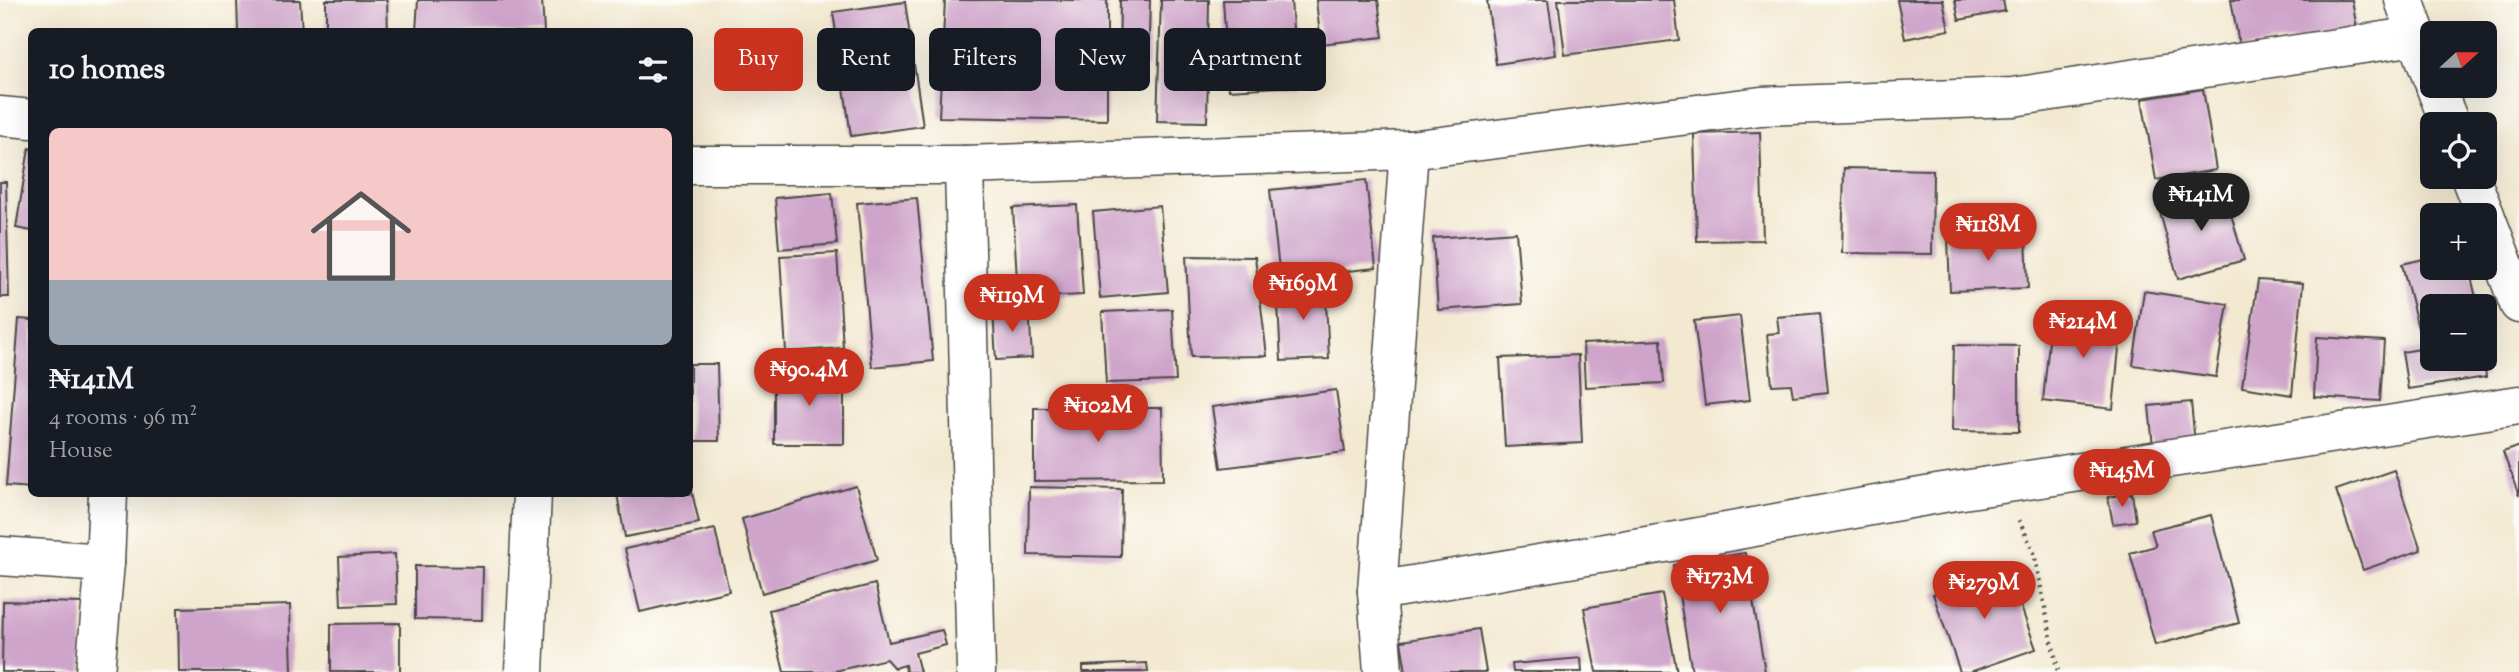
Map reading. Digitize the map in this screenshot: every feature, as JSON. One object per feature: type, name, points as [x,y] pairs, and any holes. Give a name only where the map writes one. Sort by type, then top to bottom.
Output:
[{"type":"street","points":[[2404,0],[2420,44]]},
{"type":"street","points":[[693,165],[964,165],[1409,150],[1761,106],[2012,97],[2417,36]]},
{"type":"street","points":[[0,116],[28,119]]},
{"type":"street","points":[[1383,672],[1377,591],[1409,150]]},
{"type":"street","points":[[964,165],[976,672]]},
{"type":"street","points":[[2497,246],[2519,304]]},
{"type":"street","points":[[1377,591],[2003,484],[2519,405]]},
{"type":"street","points":[[96,672],[108,497]]},
{"type":"street","points":[[524,672],[532,497]]},
{"type":"street","points":[[0,556],[105,563]]},
{"type":"path","points":[[2003,484],[2034,553],[2058,672]]},
{"type":"building","points":[[237,0],[300,0],[302,28],[238,28]]},
{"type":"building","points":[[326,0],[387,0],[388,28],[326,28]]},
{"type":"building","points":[[418,0],[542,0],[544,28],[416,28]]},
{"type":"building","points":[[945,0],[1107,0],[1107,28],[1055,28],[1055,91],[1107,91],[1107,120],[939,117],[940,91],[1041,91],[1041,28],[944,28]]},
{"type":"building","points":[[1120,0],[1150,0],[1149,28],[1120,28]]},
{"type":"building","points":[[1161,0],[1209,0],[1209,28],[1164,28],[1164,91],[1208,91],[1207,122],[1157,121]]},
{"type":"building","points":[[1223,0],[1291,0],[1293,28],[1225,28]]},
{"type":"building","points":[[1316,0],[1378,0],[1383,37],[1326,43],[1326,28],[1319,28]]},
{"type":"building","points":[[1487,0],[1548,0],[1556,55],[1496,64]]},
{"type":"building","points":[[1558,0],[1674,0],[1679,40],[1565,55]]},
{"type":"building","points":[[1897,0],[1943,0],[1949,30],[1905,39]]},
{"type":"building","points":[[1955,0],[2003,0],[2005,11],[1959,20]]},
{"type":"building","points":[[2231,0],[2352,0],[2357,29],[2240,49]]},
{"type":"building","points":[[905,2],[909,28],[835,28],[833,12]]},
{"type":"building","points":[[915,71],[923,126],[851,136],[844,91],[915,91]]},
{"type":"building","points":[[2203,89],[2216,170],[2156,180],[2142,99]]},
{"type":"building","points":[[1760,132],[1763,240],[1697,241],[1694,134]]},
{"type":"building","points":[[28,154],[28,230],[16,228]]},
{"type":"building","points":[[1844,168],[1933,170],[1932,254],[1842,253]]},
{"type":"building","points":[[1366,180],[1376,268],[1280,278],[1270,190]]},
{"type":"building","points":[[0,182],[6,182],[9,297],[0,297]]},
{"type":"building","points":[[2223,186],[2244,260],[2178,279],[2158,205]]},
{"type":"building","points":[[832,193],[837,244],[779,249],[775,198]]},
{"type":"building","points":[[917,198],[933,361],[872,367],[857,203]]},
{"type":"building","points":[[1077,205],[1083,295],[1018,298],[1013,208]]},
{"type":"building","points":[[1160,206],[1168,292],[1100,298],[1093,212]]},
{"type":"building","points":[[1516,232],[1522,304],[1438,310],[1433,238]]},
{"type":"building","points":[[2026,235],[2028,288],[1950,291],[1948,238]]},
{"type":"building","points":[[837,253],[843,348],[786,352],[780,256]]},
{"type":"building","points":[[1186,256],[1255,257],[1267,356],[1191,357]]},
{"type":"building","points":[[2420,260],[2420,280],[2472,280],[2475,294],[2420,294],[2419,332],[2402,264]]},
{"type":"building","points":[[2258,280],[2303,283],[2292,395],[2242,387]]},
{"type":"building","points":[[1325,282],[1329,359],[1281,361],[1277,285]]},
{"type":"building","points":[[2144,291],[2228,304],[2216,377],[2133,365]]},
{"type":"building","points":[[1029,308],[1032,358],[996,360],[993,310]]},
{"type":"building","points":[[1172,309],[1176,381],[1106,383],[1102,312]]},
{"type":"building","points":[[2052,311],[2122,318],[2113,409],[2043,401]]},
{"type":"building","points":[[1820,313],[1828,392],[1793,396],[1791,384],[1772,385],[1767,334],[1779,333],[1777,317]]},
{"type":"building","points":[[1740,316],[1750,400],[1705,405],[1694,321]]},
{"type":"building","points":[[19,319],[28,320],[28,488],[6,486]]},
{"type":"building","points":[[2317,337],[2384,341],[2380,401],[2314,397]]},
{"type":"building","points":[[1661,340],[1664,383],[1585,387],[1583,344]]},
{"type":"building","points":[[1954,345],[2019,346],[2019,432],[1952,431]]},
{"type":"building","points":[[2420,349],[2420,371],[2485,371],[2486,377],[2408,389],[2402,352]]},
{"type":"building","points":[[1578,355],[1582,443],[1505,447],[1500,358]]},
{"type":"building","points":[[693,364],[717,364],[719,441],[693,441]]},
{"type":"building","points":[[774,372],[844,372],[844,444],[774,444]]},
{"type":"building","points":[[1336,390],[1345,452],[1221,468],[1212,407]]},
{"type":"building","points":[[2191,402],[2195,444],[2153,447],[2149,406]]},
{"type":"building","points":[[1034,408],[1162,408],[1163,480],[1034,481]]},
{"type":"building","points":[[2519,446],[2519,496],[2503,452]]},
{"type":"building","points":[[2394,470],[2421,550],[2363,570],[2336,490]]},
{"type":"building","points":[[856,486],[877,560],[762,593],[742,519]]},
{"type":"building","points":[[1029,487],[1122,489],[1121,557],[1028,555]]},
{"type":"building","points":[[2132,493],[2136,521],[2113,524],[2108,497]]},
{"type":"building","points":[[693,496],[699,523],[625,537],[618,497]]},
{"type":"building","points":[[2211,515],[2239,623],[2155,645],[2130,553],[2156,546],[2151,530]]},
{"type":"building","points":[[715,529],[729,591],[640,612],[625,549]]},
{"type":"building","points":[[1745,553],[1765,672],[1692,672],[1674,565]]},
{"type":"building","points":[[395,554],[397,604],[341,606],[339,557]]},
{"type":"building","points":[[415,566],[483,567],[482,620],[415,619]]},
{"type":"building","points":[[2007,568],[2036,649],[1970,672],[1960,672],[1933,594]]},
{"type":"building","points":[[875,584],[889,642],[942,630],[946,645],[915,653],[920,672],[906,672],[905,665],[894,668],[886,659],[831,672],[784,672],[769,610]]},
{"type":"building","points":[[1662,594],[1677,672],[1596,672],[1584,608]]},
{"type":"building","points":[[3,601],[83,603],[82,672],[2,672]]},
{"type":"building","points":[[290,605],[292,672],[179,672],[178,608]]},
{"type":"building","points":[[400,623],[400,672],[331,672],[331,624]]},
{"type":"building","points":[[1479,629],[1486,672],[1406,672],[1401,641]]},
{"type":"building","points":[[1581,658],[1582,672],[1513,672],[1512,664]]},
{"type":"building","points":[[1147,663],[1148,672],[1083,672],[1083,666]]}]
